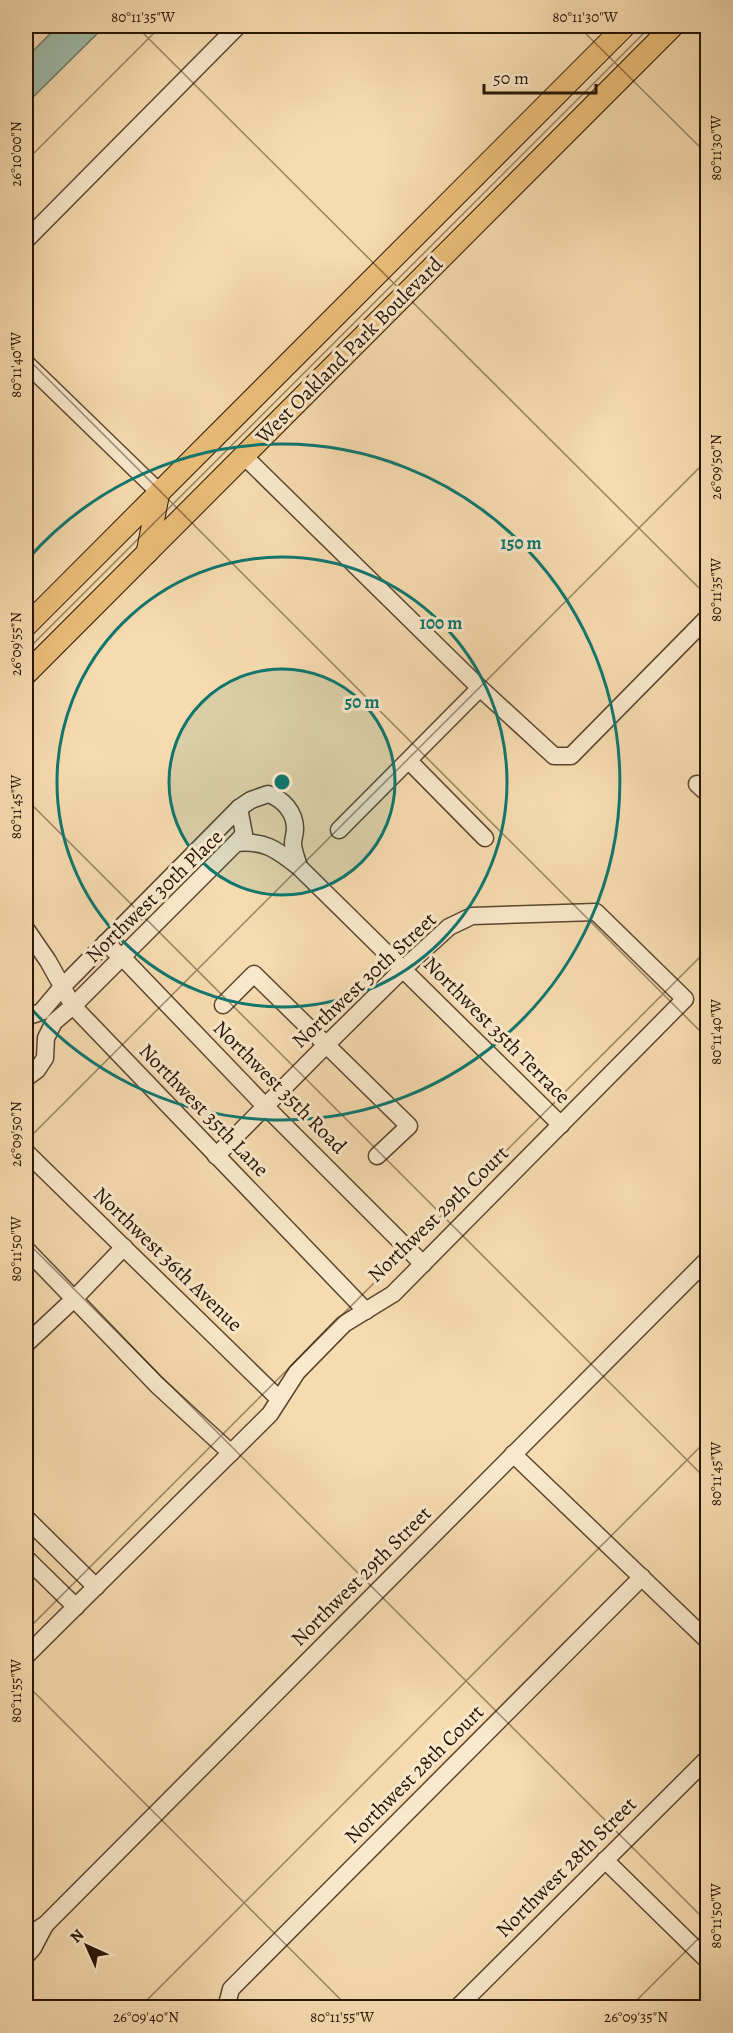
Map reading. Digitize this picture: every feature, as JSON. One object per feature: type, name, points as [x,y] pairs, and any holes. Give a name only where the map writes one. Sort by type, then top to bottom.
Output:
[{"type":"main road","name":"West Oakland Park Boulevard","points":[[26,626],[622,26]]},
{"type":"main road","name":"West Oakland Park Boulevard","points":[[26,674],[673,26]]},
{"type":"main road","points":[[147,553],[159,492]]},
{"type":"street","points":[[26,240],[238,26]]},
{"type":"street","points":[[26,363],[159,492]]},
{"type":"street","points":[[244,456],[480,688],[554,756],[571,756],[708,617]]},
{"type":"street","points":[[339,830],[480,688]]},
{"type":"street","points":[[409,761],[485,838]]},
{"type":"street","name":"Northwest 30th Place","points":[[26,1017],[41,1012],[105,943],[239,808],[251,800],[268,794],[279,798],[293,816],[295,828],[293,844],[299,867]]},
{"type":"street","points":[[236,843],[244,834],[239,808]]},
{"type":"street","name":"Northwest 30th Place","points":[[26,1078],[37,1070],[45,1058],[46,1038],[54,1022],[73,1006],[236,843],[251,841],[273,847],[299,867]]},
{"type":"street","name":"Northwest 35th Terrace","points":[[299,867],[561,1125]]},
{"type":"street","name":"Northwest 30th Street","points":[[216,1156],[403,969],[449,927],[472,916],[596,912],[685,999]]},
{"type":"street","name":"Northwest 35th Lane","points":[[26,929],[48,961],[73,1006],[366,1311]]},
{"type":"street","name":"Northwest 35th Road","points":[[105,943],[122,957],[265,1106],[423,1264]]},
{"type":"street","points":[[223,1005],[254,974],[409,1126],[377,1156]]},
{"type":"street","name":"Northwest 29th Court","points":[[26,1656],[270,1414],[297,1372],[344,1324],[393,1294],[685,999]]},
{"type":"street","name":"Northwest 36th Avenue","points":[[26,1152],[279,1399]]},
{"type":"street","points":[[26,1344],[124,1247]]},
{"type":"street","points":[[26,1249],[157,1385],[231,1453]]},
{"type":"street","name":"Northwest 29th Street","points":[[26,1937],[46,1924],[708,1259]]},
{"type":"street","points":[[513,1454],[708,1641]]},
{"type":"street","points":[[26,1518],[96,1587]]},
{"type":"street","points":[[26,1558],[76,1607]]},
{"type":"street","name":"Northwest 28th Court","points":[[226,2007],[231,1989],[642,1577]]},
{"type":"street","name":"Northwest 28th Street","points":[[457,2007],[708,1758]]},
{"type":"street","points":[[605,1860],[708,1961]]},
{"type":"street","name":"Northwest 29th Street","points":[[26,1956],[46,1924]]},
{"type":"shaded area","points":[[58,26],[105,26],[26,104],[26,58]]}]
